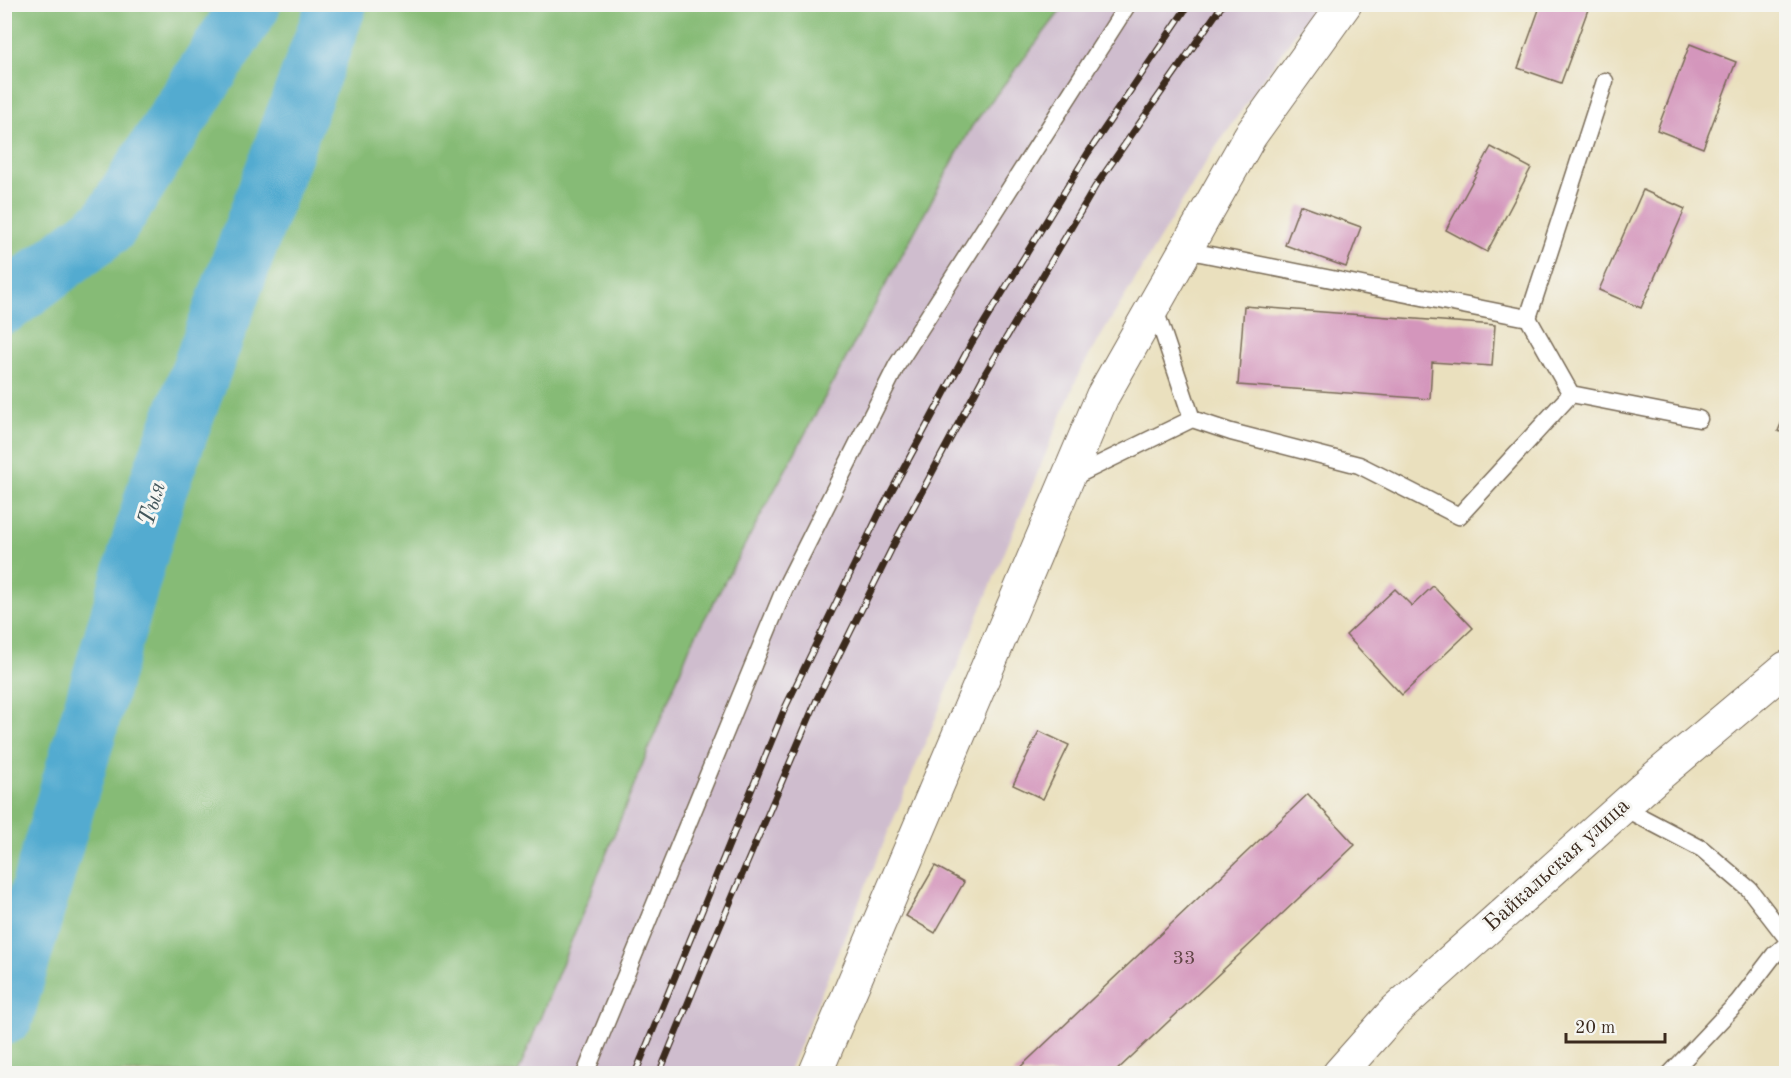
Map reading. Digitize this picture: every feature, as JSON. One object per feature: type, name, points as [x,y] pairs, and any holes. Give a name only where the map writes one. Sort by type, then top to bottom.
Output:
[{"type":"street","points":[[815,1074],[1102,398],[1250,136],[1345,4]]},
{"type":"street","name":"Байкальская улица","points":[[1339,1074],[1395,1011],[1622,807],[1786,668]]},
{"type":"lane","points":[[585,1074],[784,590],[897,365],[1128,4]]},
{"type":"lane","points":[[1605,81],[1528,318],[1571,394],[1699,419]]},
{"type":"lane","points":[[1185,250],[1528,318]]},
{"type":"lane","points":[[1154,305],[1192,419]]},
{"type":"lane","points":[[1067,481],[1192,419],[1231,432],[1359,465],[1459,516],[1571,394]]},
{"type":"lane","points":[[1622,807],[1702,849],[1749,889],[1786,937]]},
{"type":"lane","points":[[1670,1074],[1738,1002],[1774,956],[1786,945]]},
{"type":"shaded area","points":[[1065,5],[1315,5],[1209,157],[1080,371],[788,1073],[518,1074],[691,644],[972,126]]},
{"type":"green space","points":[[5,4],[1065,5],[972,126],[691,644],[518,1073],[5,1073]]},
{"type":"building","points":[[1541,4],[1590,4],[1561,83],[1518,68]]},
{"type":"building","points":[[1690,44],[1736,62],[1703,148],[1657,130]]},
{"type":"building","points":[[1491,147],[1531,168],[1487,252],[1446,230]]},
{"type":"building","points":[[1643,190],[1685,209],[1641,308],[1599,290]]},
{"type":"building","points":[[1300,205],[1361,227],[1346,267],[1285,245]]},
{"type":"building","points":[[1244,306],[1495,325],[1492,366],[1432,362],[1430,399],[1238,385]]},
{"type":"building","points":[[1786,412],[1786,434],[1778,431]]},
{"type":"building","points":[[1433,586],[1473,628],[1402,695],[1346,635],[1395,589],[1412,606]]},
{"type":"building","points":[[1039,731],[1069,745],[1043,799],[1013,785]]},
{"type":"building","points":[[1308,794],[1355,845],[1113,1074],[1013,1074]]},
{"type":"building","points":[[935,866],[964,882],[935,933],[906,916]]},
{"type":"waterway","name":"Тыя","points":[[4,304],[109,225],[251,4]]},
{"type":"waterway","name":"Тыя","points":[[4,1015],[157,489],[337,4]]},
{"type":"railway","points":[[635,1074],[785,708],[879,514],[971,344],[1088,153],[1189,4]]},
{"type":"railway","points":[[659,1074],[818,697],[897,538],[986,372],[1095,187],[1223,4]]}]
